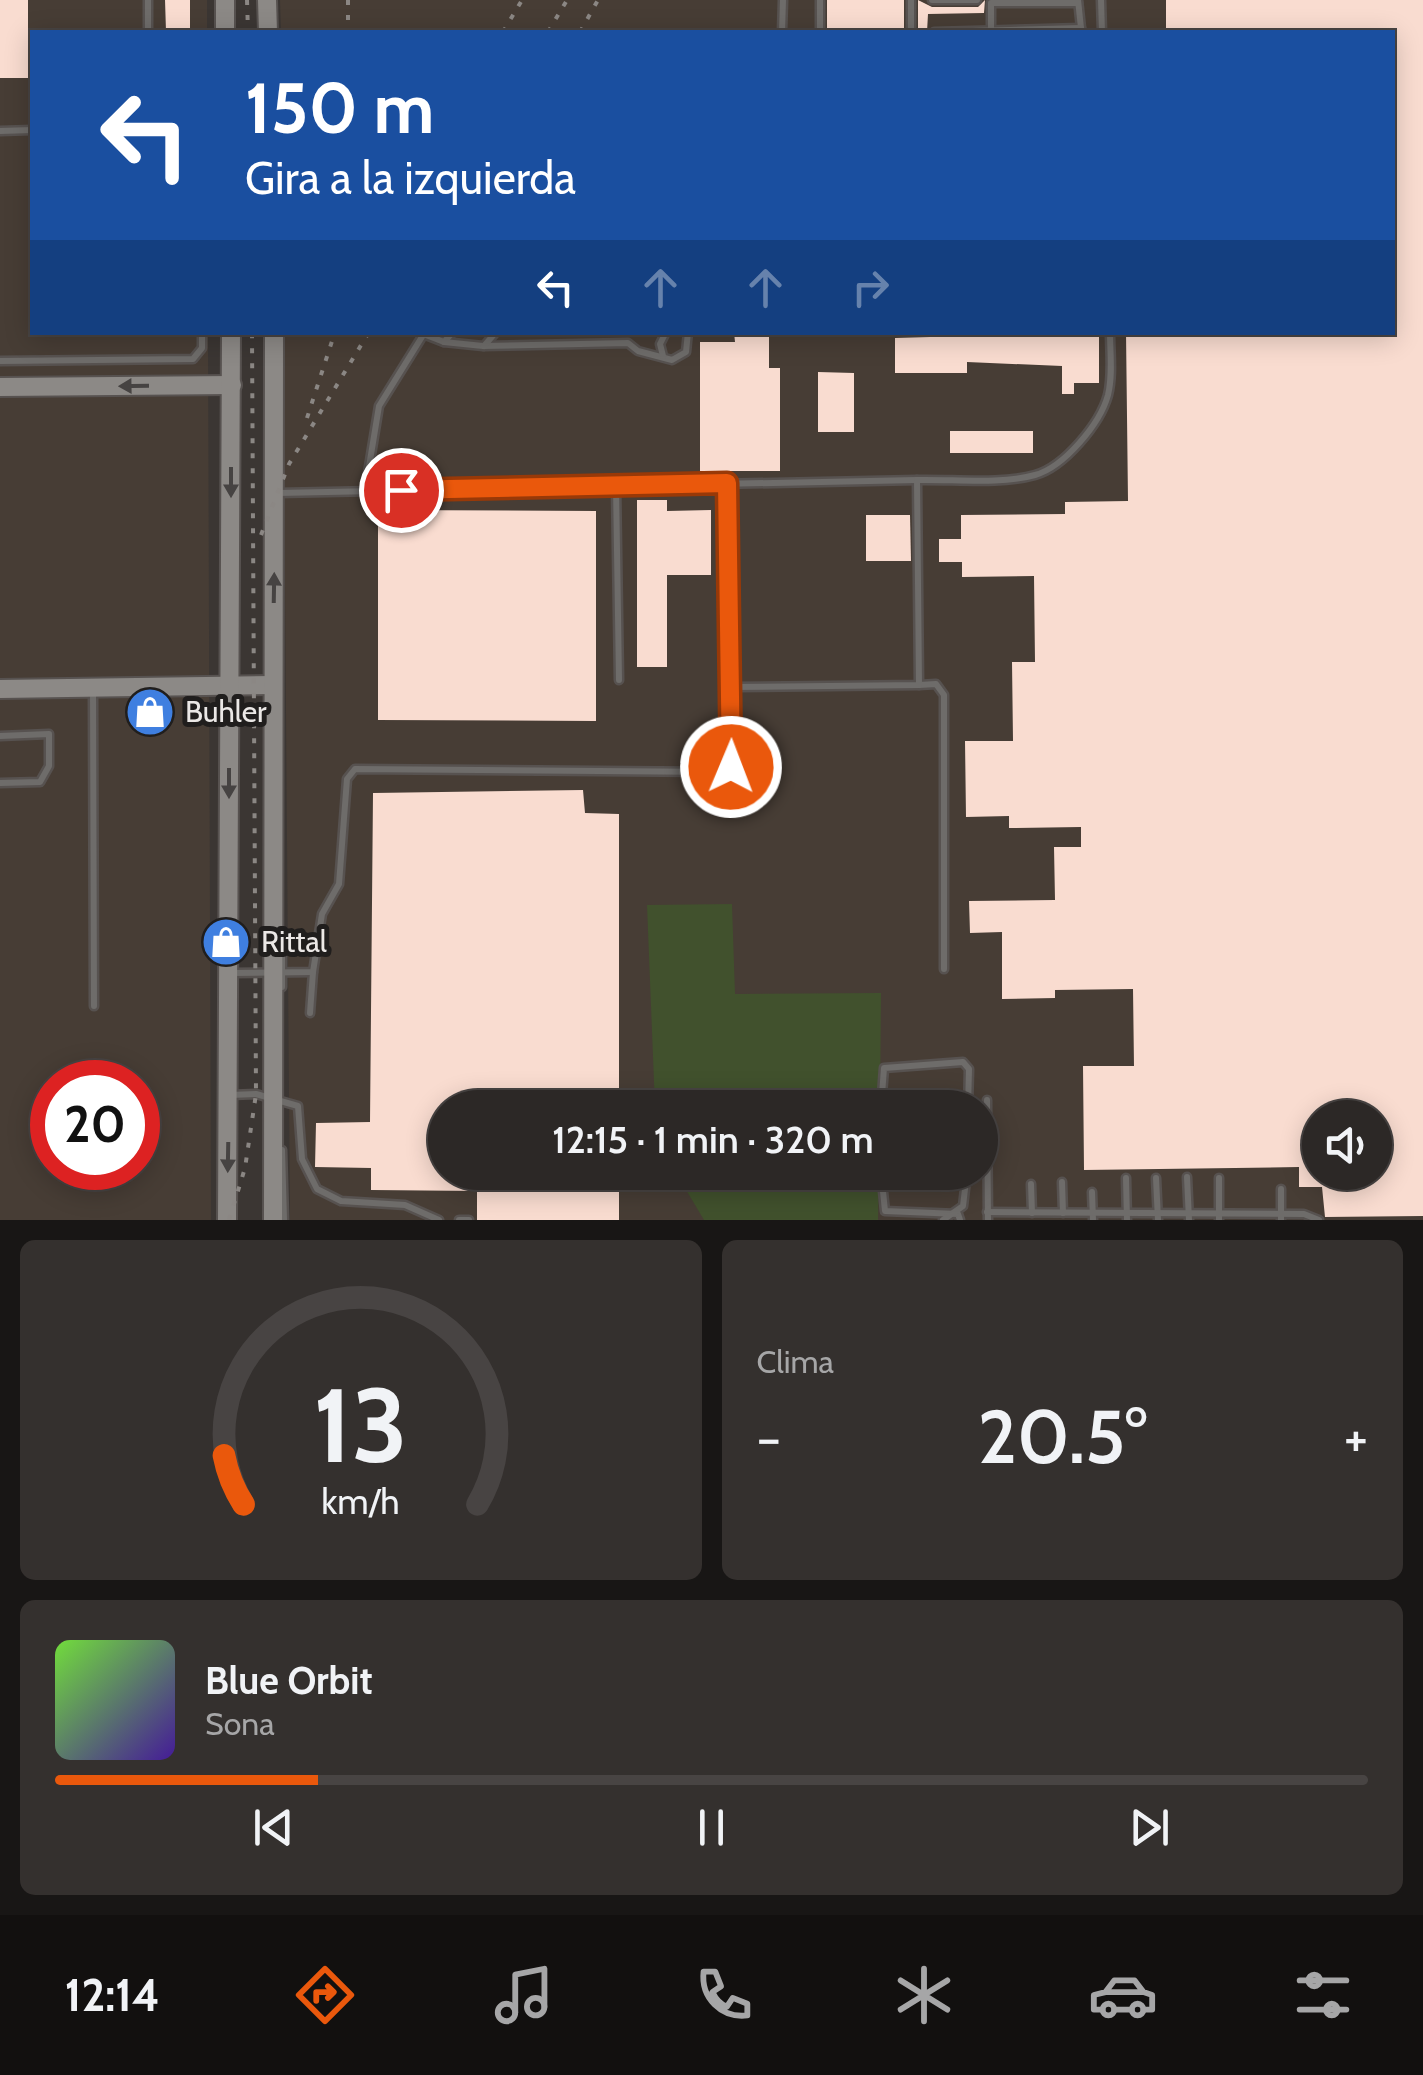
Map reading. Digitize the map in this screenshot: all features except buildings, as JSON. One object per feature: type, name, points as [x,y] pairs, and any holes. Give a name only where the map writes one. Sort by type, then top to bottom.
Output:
[{"type":"main road","points":[[225,0],[226,30]]},
{"type":"main road","points":[[267,0],[268,30]]},
{"type":"main road","points":[[227,1220],[230,335]]},
{"type":"main road","points":[[273,1220],[278,972],[272,685],[274,335]]},
{"type":"main road","points":[[0,387],[232,385]]},
{"type":"main road","points":[[0,689],[272,685]]},
{"type":"lane","points":[[148,0],[148,30]]},
{"type":"lane","points":[[782,30],[783,0]]},
{"type":"lane","points":[[820,0],[820,30]]},
{"type":"lane","points":[[911,0],[911,30]]},
{"type":"lane","points":[[932,0],[977,0]]},
{"type":"lane","points":[[1101,0],[1102,30]]},
{"type":"lane","points":[[1078,1],[1081,30],[991,30],[991,3],[1078,1]]},
{"type":"lane","points":[[0,131],[30,130]]},
{"type":"lane","points":[[0,362],[193,359],[202,348],[202,335]]},
{"type":"lane","points":[[366,491],[379,406],[425,335]]},
{"type":"lane","points":[[428,335],[444,342],[483,346],[628,343],[638,351],[672,360],[686,352],[686,335]]},
{"type":"lane","points":[[444,342],[450,335]]},
{"type":"lane","points":[[483,346],[493,335]]},
{"type":"lane","points":[[627,335],[628,343]]},
{"type":"lane","points":[[663,335],[663,356]]},
{"type":"lane","points":[[276,493],[1034,475],[1056,463],[1105,404],[1111,372],[1110,335]]},
{"type":"lane","points":[[917,480],[919,684]]},
{"type":"lane","points":[[310,1013],[322,914],[339,884],[352,771],[720,772],[731,767],[727,483]]},
{"type":"lane","points":[[616,485],[618,680]]},
{"type":"lane","points":[[731,688],[936,684],[944,696],[944,968]]},
{"type":"lane","points":[[93,688],[94,1006]]},
{"type":"lane","points":[[0,736],[49,734],[49,766],[40,782],[0,782]]},
{"type":"lane","points":[[229,973],[314,972]]},
{"type":"lane","points":[[882,1090],[884,1068],[964,1062],[969,1068],[968,1090]]},
{"type":"lane","points":[[228,1095],[275,1099],[298,1106],[302,1159],[317,1188],[341,1201],[405,1205],[439,1220]]},
{"type":"lane","points":[[275,1099],[284,1220]]},
{"type":"lane","points":[[1188,1177],[1190,1217]]},
{"type":"lane","points":[[1126,1178],[1127,1217]]},
{"type":"lane","points":[[1156,1178],[1157,1217]]},
{"type":"lane","points":[[1219,1178],[1219,1217]]},
{"type":"lane","points":[[1062,1182],[1063,1213]]},
{"type":"lane","points":[[1031,1184],[1032,1213]]},
{"type":"lane","points":[[1280,1217],[1281,1189]]},
{"type":"lane","points":[[883,1190],[885,1210],[959,1217]]},
{"type":"lane","points":[[959,1217],[966,1190]]},
{"type":"lane","points":[[987,1190],[987,1216],[1063,1213],[1093,1217],[1319,1220]]},
{"type":"lane","points":[[1092,1192],[1093,1217]]},
{"type":"lane","points":[[943,1220],[959,1217]]},
{"type":"lane","points":[[458,1220],[470,1220]]},
{"type":"shaded area","points":[[0,0],[207,0],[207,30],[30,30],[30,335],[208,335],[211,1220],[0,1220]]},
{"type":"shaded area","points":[[280,0],[1423,0],[1423,1220],[290,1220],[283,335],[1395,335],[1395,30],[281,30]]},
{"type":"green space","points":[[732,904],[735,994],[881,993],[880,1090],[654,1090],[647,905]]},
{"type":"green space","points":[[686,1190],[879,1190],[878,1220],[704,1220]]},
{"type":"railway","points":[[247,0],[248,30]]},
{"type":"railway","points":[[348,0],[348,30]]},
{"type":"railway","points":[[504,30],[522,0]]},
{"type":"railway","points":[[549,30],[567,0]]},
{"type":"railway","points":[[581,30],[598,0]]},
{"type":"railway","points":[[229,1220],[245,1168],[256,1094],[252,335]]},
{"type":"railway","points":[[307,418],[334,335]]},
{"type":"railway","points":[[261,535],[289,464],[367,335]]},
{"type":"place","name":"Buhler","points":[[150,712]]},
{"type":"place","name":"Rittal","points":[[226,942]]},
{"type":"route","points":[[401,490],[727,483],[731,767]]}]
